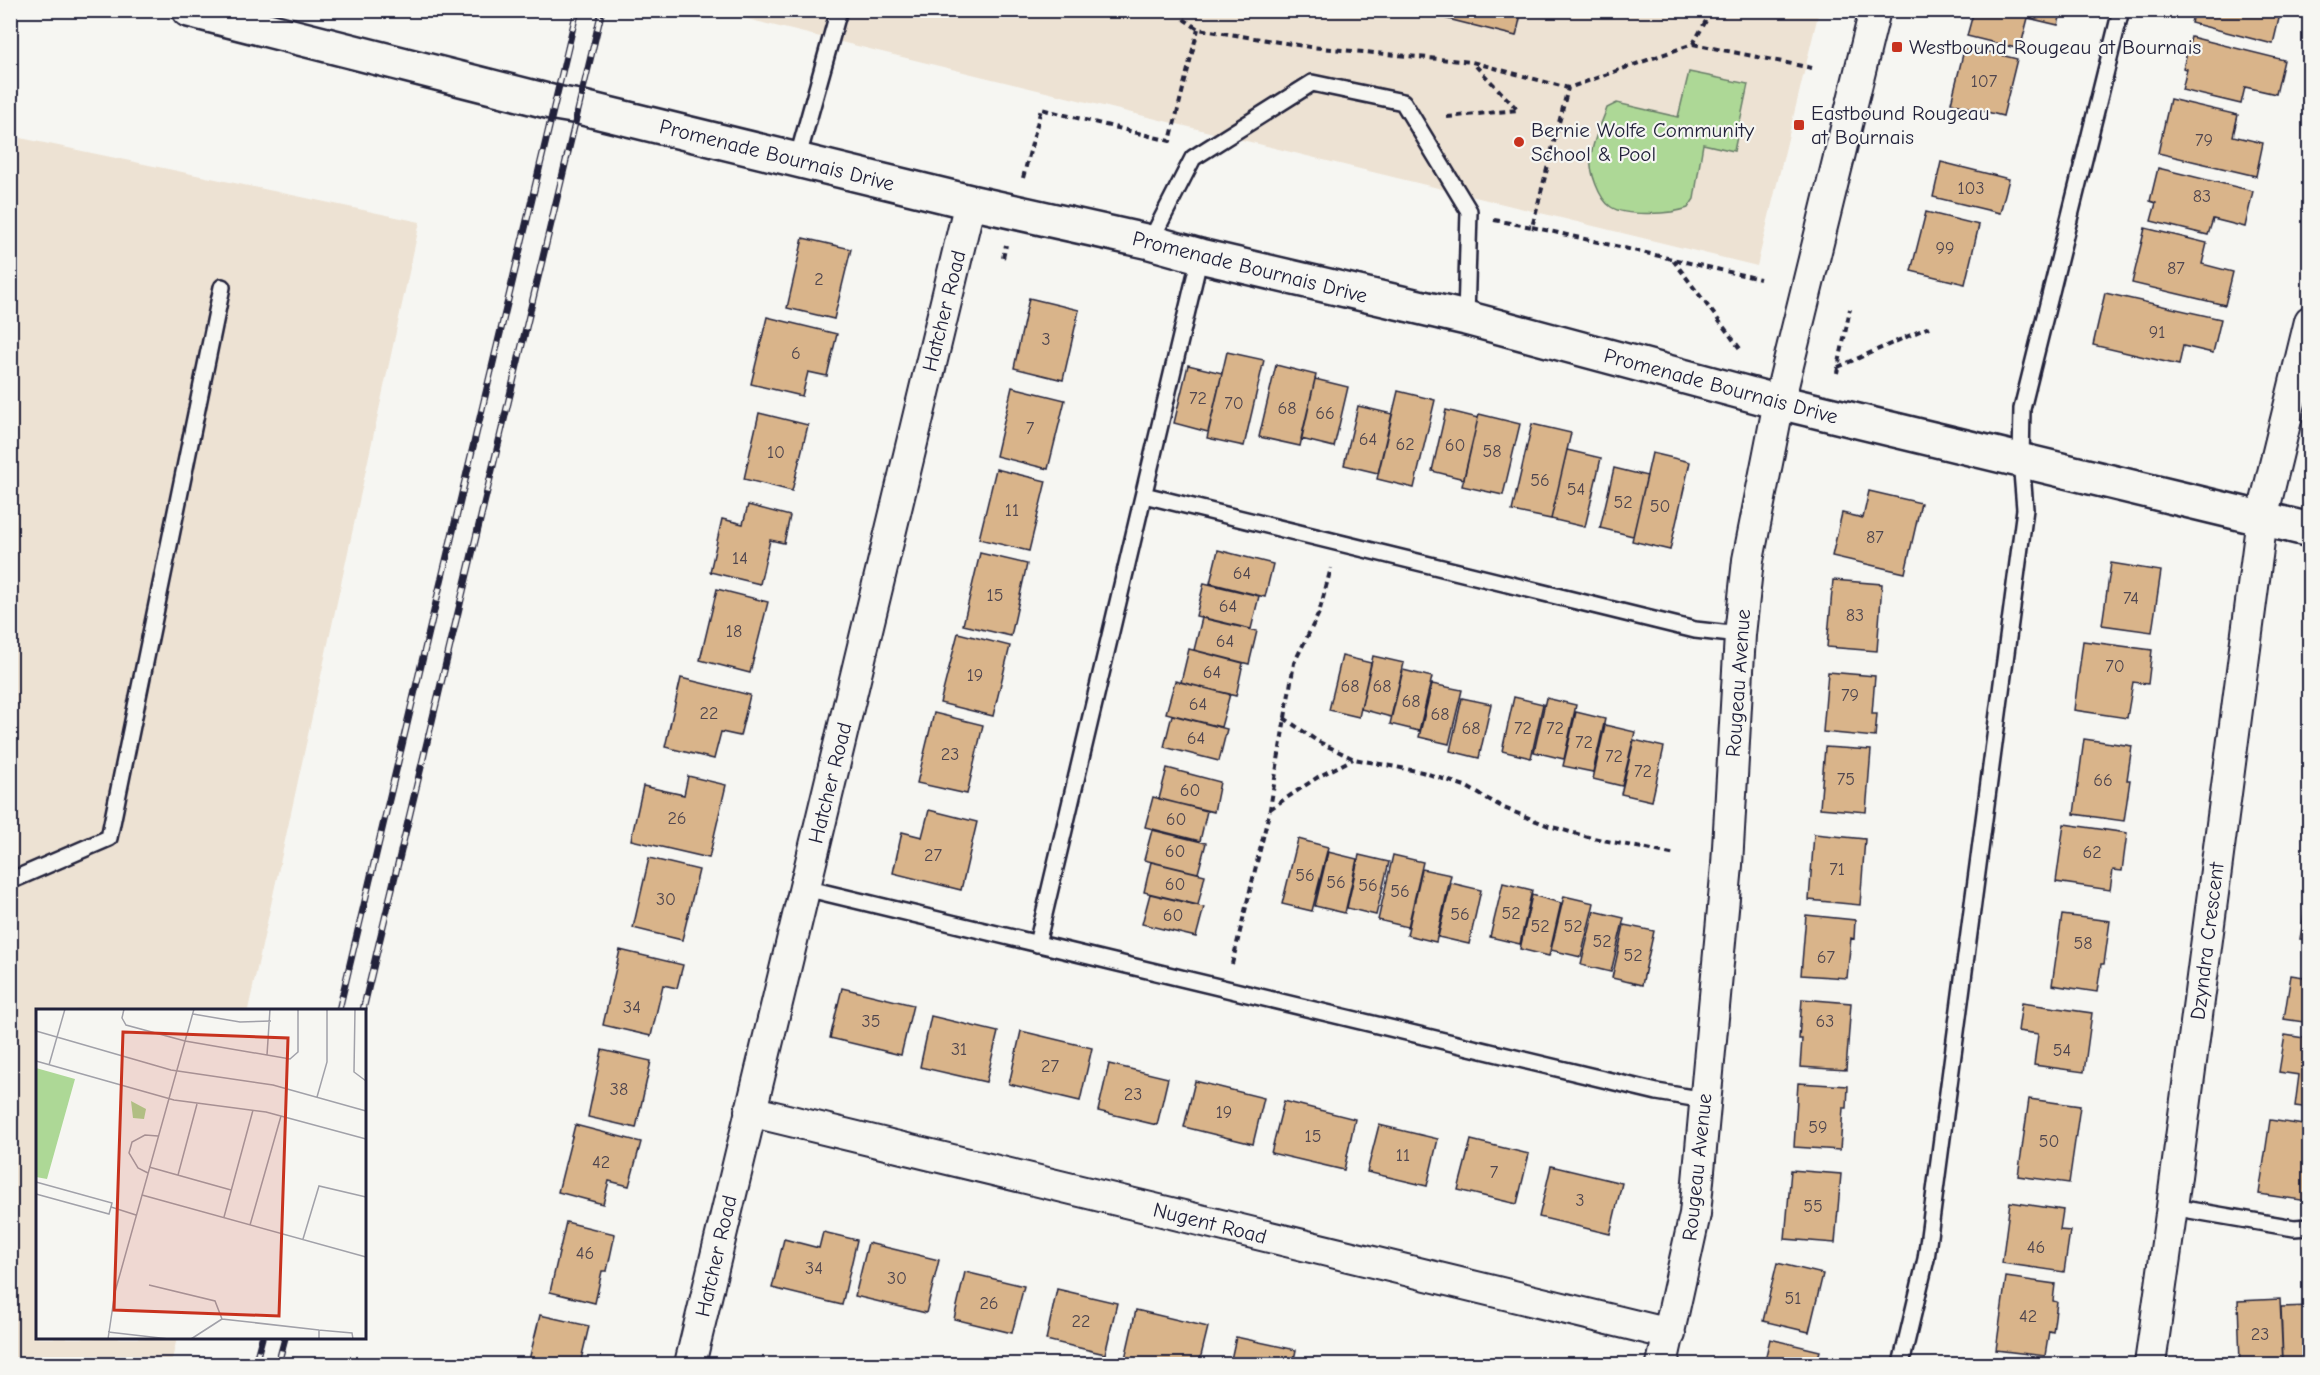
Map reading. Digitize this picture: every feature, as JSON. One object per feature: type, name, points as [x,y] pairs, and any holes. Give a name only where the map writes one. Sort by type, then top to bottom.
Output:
[{"type":"street","name":"Promenade Bournais Drive","points":[[189,10],[555,103],[1466,318],[1779,402],[2310,530]]},
{"type":"street","name":"Rougeau Avenue","points":[[1662,1365],[1695,1215],[1727,865],[1740,635],[1748,560],[1779,402],[1875,10]]},
{"type":"street","name":"Hatcher Road","points":[[690,1365],[970,202]]},
{"type":"street","name":"Dzyndra Crescent","points":[[2150,1365],[2262,518],[2310,321]]},
{"type":"street","name":"Nugent Road","points":[[750,1111],[1670,1334]]},
{"type":"lane","points":[[797,160],[839,10]]},
{"type":"lane","points":[[1901,1365],[1926,1259],[2022,532],[2025,502],[2021,460],[2022,409],[2121,10]]},
{"type":"lane","points":[[1150,242],[1193,158],[1312,83],[1403,102],[1469,211],[1466,318]]},
{"type":"lane","points":[[1037,944],[1200,256]]},
{"type":"lane","points":[[10,881],[109,838],[222,287]]},
{"type":"lane","points":[[1144,495],[1695,630],[1740,635]]},
{"type":"lane","points":[[805,888],[1657,1092],[1705,1100]]},
{"type":"lane","points":[[2172,1207],[2294,1228],[2310,1227]]},
{"type":"path","points":[[1178,10],[1185,20],[1198,29],[1310,47],[1472,62],[1568,88],[1693,44],[1812,68]]},
{"type":"path","points":[[1693,44],[1712,10]]},
{"type":"path","points":[[1022,184],[1041,110],[1170,141],[1198,29]]},
{"type":"path","points":[[1447,117],[1518,110],[1472,62]]},
{"type":"path","points":[[1532,227],[1568,88]]},
{"type":"path","points":[[1470,216],[1532,227],[1760,279]]},
{"type":"path","points":[[1672,259],[1741,350]]},
{"type":"path","points":[[1837,373],[1850,309]]},
{"type":"path","points":[[1838,367],[1929,327]]},
{"type":"path","points":[[1226,990],[1270,809],[1294,663],[1319,613],[1338,542]]},
{"type":"path","points":[[1284,718],[1317,741],[1354,759],[1422,772],[1465,786],[1504,808],[1549,826],[1588,837],[1676,855]]},
{"type":"path","points":[[1270,809],[1318,777],[1354,759]]},
{"type":"shaded area","name":"Bernie Wolfe Community School & Pool","points":[[738,11],[1819,11],[1757,266],[743,18]]},
{"type":"shaded area","points":[[11,136],[420,222],[248,1009],[36,1009],[36,1339],[177,1339],[171,1364],[11,1364]]},
{"type":"green space","points":[[1689,72],[1748,84],[1734,151],[1703,144],[1694,199],[1688,208],[1671,212],[1638,213],[1611,207],[1599,191],[1593,177],[1591,163],[1593,145],[1607,108],[1617,103],[1678,117]]},
{"type":"building","points":[[1412,10],[1522,10],[1516,36]]},
{"type":"building","points":[[1974,10],[2062,10],[2058,25],[2028,18],[2020,49],[1967,36]]},
{"type":"building","points":[[2194,10],[2281,10],[2273,44],[2191,23]]},
{"type":"building","points":[[2191,37],[2284,60],[2276,94],[2245,87],[2241,104],[2182,90],[2187,69],[2183,68]]},
{"type":"building","points":[[1965,46],[2017,59],[2003,116],[1951,103]]},
{"type":"building","points":[[2170,99],[2238,115],[2233,136],[2263,143],[2256,176],[2158,153]]},
{"type":"building","points":[[1941,162],[2009,179],[2000,213],[1933,197]]},
{"type":"building","points":[[2158,168],[2253,191],[2245,227],[2213,219],[2208,235],[2151,221],[2156,203],[2150,201]]},
{"type":"building","points":[[1926,212],[1979,225],[1965,284],[1911,271]]},
{"type":"building","points":[[2145,228],[2207,243],[2202,264],[2233,272],[2225,305],[2132,283]]},
{"type":"building","points":[[803,238],[851,249],[834,319],[787,308]]},
{"type":"building","points":[[2105,293],[2221,319],[2213,353],[2183,346],[2179,365],[2093,345]]},
{"type":"building","points":[[1029,298],[1079,310],[1063,380],[1014,368]]},
{"type":"building","points":[[767,317],[837,334],[827,376],[808,372],[802,396],[751,384]]},
{"type":"building","points":[[1227,352],[1264,360],[1244,446],[1207,438]]},
{"type":"building","points":[[1188,365],[1222,373],[1208,432],[1174,423]]},
{"type":"building","points":[[1276,365],[1316,375],[1300,446],[1259,437]]},
{"type":"building","points":[[1315,379],[1348,387],[1334,447],[1301,439]]},
{"type":"building","points":[[1012,387],[1065,400],[1048,469],[996,456]]},
{"type":"building","points":[[1398,391],[1435,400],[1414,488],[1377,479]]},
{"type":"building","points":[[1358,406],[1392,414],[1378,473],[1344,465]]},
{"type":"building","points":[[1446,410],[1478,418],[1464,479],[1432,471]]},
{"type":"building","points":[[759,413],[808,425],[792,491],[744,479]]},
{"type":"building","points":[[1479,414],[1520,424],[1503,495],[1462,486]]},
{"type":"building","points":[[1532,424],[1571,433],[1551,519],[1512,511]]},
{"type":"building","points":[[1567,450],[1601,458],[1585,527],[1551,519]]},
{"type":"building","points":[[1652,453],[1690,462],[1670,550],[1632,541]]},
{"type":"building","points":[[1614,468],[1647,476],[1633,536],[1600,528]]},
{"type":"building","points":[[996,469],[1046,481],[1029,551],[979,539]]},
{"type":"building","points":[[1869,491],[1921,503],[1905,573],[1832,556],[1842,513],[1863,518]]},
{"type":"building","points":[[748,505],[790,516],[784,543],[770,540],[760,584],[710,572],[722,519],[743,524]]},
{"type":"building","points":[[1218,550],[1273,564],[1265,597],[1210,583]]},
{"type":"building","points":[[980,553],[1027,564],[1011,636],[963,625]]},
{"type":"building","points":[[2111,563],[2161,571],[2152,632],[2102,625]]},
{"type":"building","points":[[1833,580],[1882,584],[1877,651],[1827,647]]},
{"type":"building","points":[[1204,583],[1259,596],[1251,629],[1196,616]]},
{"type":"building","points":[[717,589],[768,602],[750,673],[700,660]]},
{"type":"building","points":[[1202,618],[1257,631],[1249,664],[1194,650]]},
{"type":"building","points":[[958,633],[1010,646],[993,716],[940,703]]},
{"type":"building","points":[[2083,641],[2152,650],[2148,684],[2133,682],[2127,718],[2074,710]]},
{"type":"building","points":[[1189,649],[1243,663],[1236,696],[1181,682]]},
{"type":"building","points":[[1342,656],[1371,663],[1359,717],[1329,710]]},
{"type":"building","points":[[1373,656],[1404,663],[1391,717],[1361,709]]},
{"type":"building","points":[[1403,670],[1432,677],[1419,731],[1390,724]]},
{"type":"building","points":[[1828,672],[1875,676],[1872,714],[1877,714],[1875,737],[1823,732]]},
{"type":"building","points":[[681,678],[750,695],[740,736],[721,732],[714,759],[665,747]]},
{"type":"building","points":[[1175,681],[1230,694],[1221,727],[1166,713]]},
{"type":"building","points":[[1432,684],[1462,690],[1449,744],[1419,737]]},
{"type":"building","points":[[1514,697],[1543,704],[1531,758],[1502,751]]},
{"type":"building","points":[[1462,698],[1491,704],[1479,758],[1450,751]]},
{"type":"building","points":[[1546,698],[1576,705],[1564,759],[1534,752]]},
{"type":"building","points":[[1576,712],[1605,719],[1593,772],[1563,766]]},
{"type":"building","points":[[934,713],[983,725],[967,794],[917,783]]},
{"type":"building","points":[[1172,715],[1227,729],[1219,761],[1164,747]]},
{"type":"building","points":[[1605,725],[1635,732],[1622,786],[1593,779]]},
{"type":"building","points":[[2084,739],[2132,746],[2124,821],[2074,814]]},
{"type":"building","points":[[1634,740],[1664,747],[1652,801],[1621,794]]},
{"type":"building","points":[[1825,747],[1871,750],[1866,812],[1820,808]]},
{"type":"building","points":[[1167,768],[1220,782],[1214,812],[1159,799]]},
{"type":"building","points":[[688,776],[726,785],[709,858],[631,840],[643,786],[684,795]]},
{"type":"building","points":[[1153,797],[1207,811],[1200,841],[1145,827]]},
{"type":"building","points":[[929,810],[977,822],[961,890],[893,873],[902,832],[922,837]]},
{"type":"building","points":[[2064,824],[2127,833],[2122,871],[2113,870],[2110,890],[2056,882]]},
{"type":"building","points":[[1152,830],[1206,843],[1198,873],[1144,860]]},
{"type":"building","points":[[1814,834],[1865,839],[1860,905],[1809,900]]},
{"type":"building","points":[[1298,839],[1328,847],[1312,911],[1282,904]]},
{"type":"building","points":[[1328,852],[1357,859],[1345,913],[1315,906]]},
{"type":"building","points":[[1359,855],[1389,862],[1376,915],[1347,908]]},
{"type":"building","points":[[1393,855],[1423,862],[1408,927],[1378,920]]},
{"type":"building","points":[[649,858],[699,870],[682,940],[633,928]]},
{"type":"building","points":[[1151,862],[1205,875],[1198,905],[1144,892]]},
{"type":"building","points":[[1422,869],[1451,875],[1436,942],[1407,935]]},
{"type":"building","points":[[2310,876],[2310,940],[2300,939]]},
{"type":"building","points":[[1451,883],[1481,890],[1469,944],[1438,937]]},
{"type":"building","points":[[1503,883],[1532,890],[1520,944],[1490,937]]},
{"type":"building","points":[[1150,894],[1204,907],[1196,937],[1142,924]]},
{"type":"building","points":[[1532,895],[1561,903],[1549,956],[1520,949]]},
{"type":"building","points":[[1564,896],[1594,903],[1581,957],[1551,950]]},
{"type":"building","points":[[1594,911],[1624,918],[1611,972],[1581,965]]},
{"type":"building","points":[[1806,915],[1855,920],[1847,978],[1801,975]]},
{"type":"building","points":[[2062,915],[2110,921],[2104,964],[2101,964],[2097,992],[2052,985]]},
{"type":"building","points":[[1624,925],[1654,931],[1642,985],[1612,978]]},
{"type":"building","points":[[620,950],[683,965],[677,988],[663,985],[651,1036],[603,1025]]},
{"type":"building","points":[[2291,975],[2310,978],[2310,1023],[2284,1019]]},
{"type":"building","points":[[842,988],[913,1005],[901,1055],[830,1038]]},
{"type":"building","points":[[1802,999],[1851,1003],[1846,1070],[1800,1067],[1802,1039],[1799,1039]]},
{"type":"building","points":[[2022,1003],[2092,1013],[2084,1072],[2034,1065],[2038,1034],[2018,1031]]},
{"type":"building","points":[[931,1016],[998,1032],[986,1082],[920,1067]]},
{"type":"building","points":[[1021,1031],[1092,1048],[1080,1101],[1009,1084]]},
{"type":"building","points":[[2285,1035],[2310,1039],[2310,1108],[2295,1106],[2299,1075],[2279,1072]]},
{"type":"building","points":[[602,1050],[651,1061],[636,1128],[588,1117]]},
{"type":"building","points":[[1109,1064],[1168,1078],[1157,1125],[1098,1111]]},
{"type":"building","points":[[1195,1081],[1264,1098],[1253,1144],[1184,1127]]},
{"type":"building","points":[[1798,1083],[1848,1086],[1847,1108],[1843,1108],[1840,1150],[1794,1147]]},
{"type":"building","points":[[2029,1099],[2080,1106],[2069,1183],[2018,1176]]},
{"type":"building","points":[[1284,1101],[1355,1119],[1344,1170],[1271,1153]]},
{"type":"building","points":[[2270,1120],[2310,1126],[2308,1201],[2259,1194]]},
{"type":"building","points":[[575,1125],[641,1142],[629,1186],[609,1181],[603,1204],[558,1192]]},
{"type":"building","points":[[1379,1125],[1438,1139],[1427,1186],[1367,1172]]},
{"type":"building","points":[[1471,1140],[1529,1154],[1517,1204],[1458,1190]]},
{"type":"building","points":[[1551,1166],[1622,1183],[1610,1234],[1539,1217]]},
{"type":"building","points":[[1791,1170],[1841,1174],[1835,1243],[1785,1239]]},
{"type":"building","points":[[2010,1202],[2063,1210],[2060,1230],[2070,1231],[2064,1272],[2002,1263]]},
{"type":"building","points":[[566,1222],[615,1234],[607,1271],[602,1271],[595,1303],[550,1292]]},
{"type":"building","points":[[823,1232],[857,1240],[842,1305],[772,1288],[784,1239],[819,1248]]},
{"type":"building","points":[[868,1243],[939,1260],[926,1313],[855,1296]]},
{"type":"building","points":[[1777,1263],[1823,1274],[1809,1332],[1763,1321]]},
{"type":"building","points":[[965,1272],[1024,1286],[1012,1333],[954,1319]]},
{"type":"building","points":[[2006,1277],[2055,1284],[2053,1301],[2057,1302],[2053,1332],[2049,1331],[2045,1356],[1996,1350]]},
{"type":"building","points":[[1057,1289],[1117,1303],[1105,1354],[1046,1340]]},
{"type":"building","points":[[2280,1299],[2283,1364],[2240,1364],[2238,1301]]},
{"type":"building","points":[[2310,1306],[2310,1360],[2283,1361],[2281,1307]]},
{"type":"building","points":[[1136,1310],[1208,1327],[1199,1364],[1124,1363]]},
{"type":"building","points":[[540,1315],[589,1326],[580,1364],[528,1364]]},
{"type":"building","points":[[1236,1337],[1296,1350],[1293,1364],[1230,1364]]},
{"type":"building","points":[[1770,1339],[1820,1351],[1816,1364],[1764,1364]]},
{"type":"railway","points":[[339,1009],[577,10]]},
{"type":"railway","points":[[363,1009],[602,10]]},
{"type":"railway","points":[[255,1364],[262,1339]]},
{"type":"railway","points":[[278,1364],[285,1339]]},
{"type":"place","name":"Westbound Rougeau at Bournais","points":[[1897,47]]},
{"type":"place","name":"Eastbound Rougeau at Bournais","points":[[1799,125]]},
{"type":"place","name":"Bernie Wolfe Community School & Pool","points":[[1519,142]]}]
